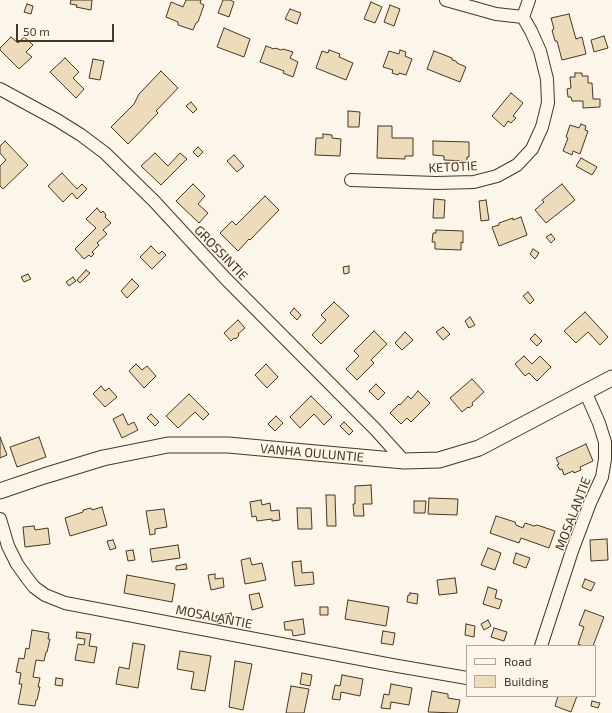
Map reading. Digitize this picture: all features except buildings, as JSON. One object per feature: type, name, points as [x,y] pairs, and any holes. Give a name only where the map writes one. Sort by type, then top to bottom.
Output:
[{"type":"street","points":[[446,0],[496,14],[523,17],[529,0]]},
{"type":"street","name":"KETOTIE","points":[[351,180],[436,183],[474,182],[497,176],[517,165],[532,149],[542,127],[548,103],[547,79],[540,51],[523,17]]},
{"type":"street","name":"GROSSINTIE","points":[[0,89],[57,120],[81,135],[105,153],[154,201],[224,278],[376,430],[404,461]]},
{"type":"street","name":"VANHA OULUNTIE","points":[[0,491],[103,458],[168,445],[228,445],[404,461],[439,460],[479,448],[612,378]]},
{"type":"street","name":"MOSALANTIE","points":[[541,645],[577,537],[602,476],[605,459],[605,442],[599,423],[585,391]]},
{"type":"street","name":"MOSALANTIE","points":[[0,519],[8,546],[27,578],[34,587],[45,595],[65,603],[384,664],[466,678]]}]
